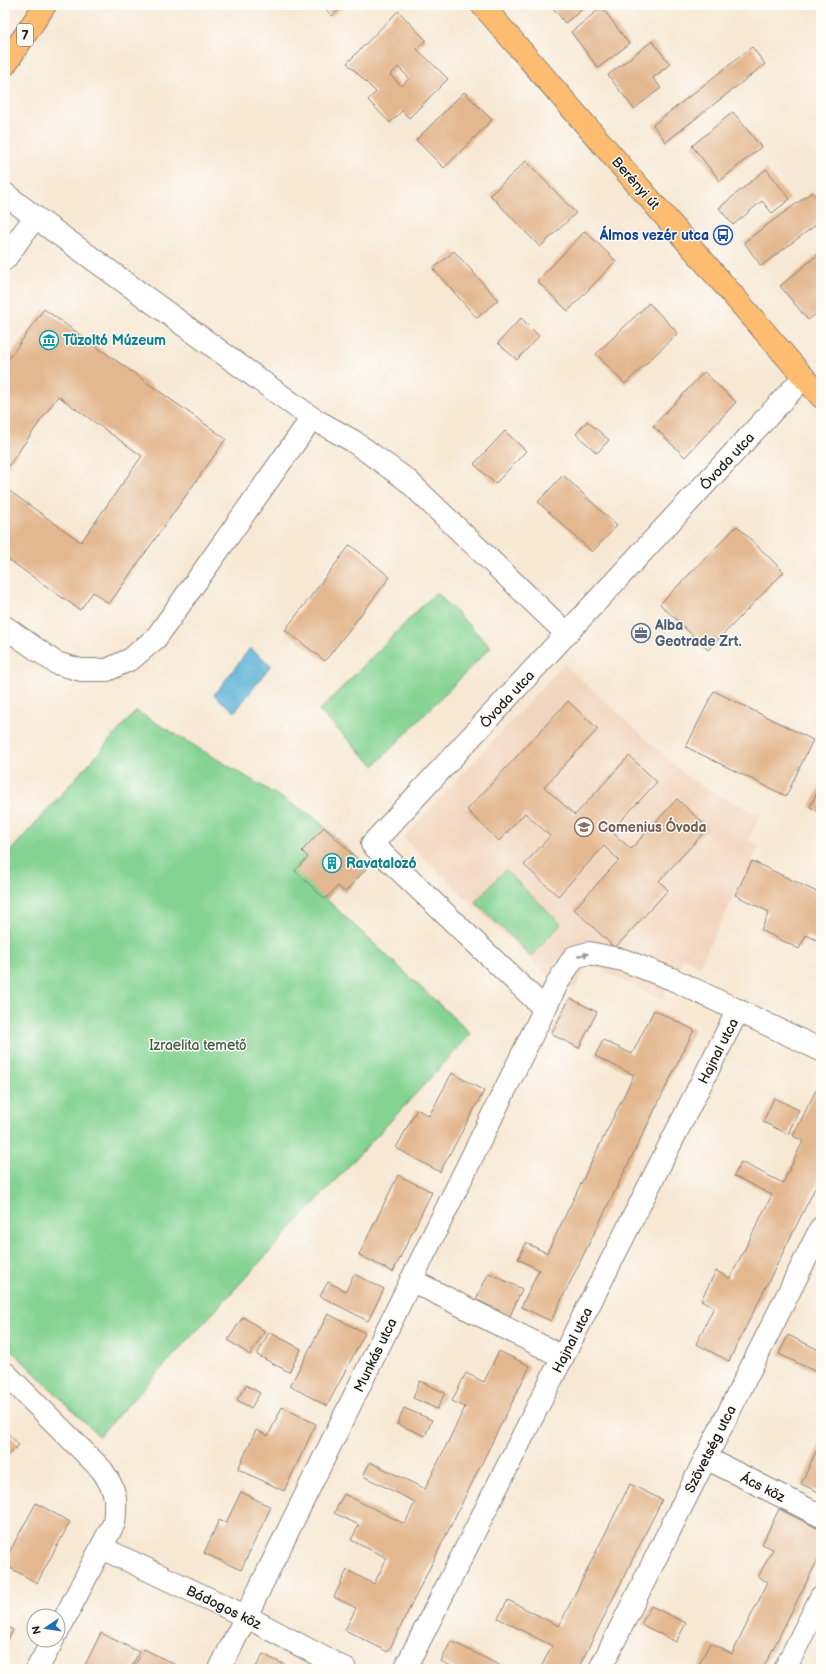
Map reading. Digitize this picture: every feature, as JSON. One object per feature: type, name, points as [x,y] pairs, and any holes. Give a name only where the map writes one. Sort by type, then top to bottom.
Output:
[{"type":"main road","name":"7","points":[[5,65],[45,5]]},
{"type":"main road","name":"Berényi út","points":[[482,5],[821,397]]},
{"type":"street","points":[[5,194],[312,418],[353,441],[407,480],[567,634]]},
{"type":"street","points":[[5,259],[35,217]]},
{"type":"street","name":"Óvoda utca","points":[[545,1009],[372,844],[804,377]]},
{"type":"street","points":[[5,627],[56,663],[81,670],[107,670],[131,659],[156,638],[312,418]]},
{"type":"street","name":"Munkás utca","points":[[220,1669],[558,982],[574,957],[589,953],[623,960],[672,979],[821,1050]]},
{"type":"street","name":"Hajnal utca","points":[[405,1669],[738,1010]]},
{"type":"street","name":"Szövetség utca","points":[[600,1669],[821,1228]]},
{"type":"street","points":[[411,1280],[563,1357]]},
{"type":"street","points":[[5,1373],[102,1470],[113,1488],[116,1504],[114,1523],[66,1616]]},
{"type":"street","name":"Ács köz","points":[[706,1458],[821,1516]]},
{"type":"street","name":"Bádogos köz","points":[[102,1548],[246,1618],[345,1669]]},
{"type":"street","points":[[785,1669],[821,1597]]},
{"type":"street","points":[[37,1669],[49,1648]]},
{"type":"shaded area","name":"Comenius Óvoda","points":[[564,664],[691,780],[761,816],[748,840],[759,846],[699,966],[684,958],[661,1000],[588,963],[574,990],[550,978],[403,838]]},
{"type":"green space","points":[[436,592],[491,647],[374,766],[319,711]]},
{"type":"green space","name":"Izraelita temető","points":[[136,711],[314,817],[367,868],[345,892],[338,886],[326,899],[471,1034],[99,1436],[5,1344],[5,857]]},
{"type":"green space","points":[[505,870],[561,924],[531,956],[475,902]]},
{"type":"water","points":[[250,648],[271,665],[235,712],[214,695]]},
{"type":"building","points":[[322,5],[345,5],[332,16]]},
{"type":"building","points":[[551,5],[588,5],[565,23]]},
{"type":"building","points":[[602,7],[629,44],[598,68],[571,32]]},
{"type":"building","points":[[398,11],[426,40],[417,49],[448,79],[409,118],[402,111],[390,123],[368,100],[376,92],[347,63]],"holes":[[[398,67],[409,78],[402,86],[390,75]]]},
{"type":"building","points":[[652,41],[670,64],[653,78],[661,88],[634,109],[608,75]]},
{"type":"building","points":[[752,47],[765,64],[666,142],[653,125]]},
{"type":"building","points":[[464,92],[492,120],[444,168],[416,140]]},
{"type":"building","points":[[733,112],[761,147],[720,181],[692,146]]},
{"type":"building","points":[[526,161],[576,213],[540,247],[490,195]]},
{"type":"building","points":[[766,169],[790,199],[772,213],[762,201],[733,225],[719,208]]},
{"type":"building","points":[[812,192],[821,203],[821,221],[761,266],[744,242]]},
{"type":"building","points":[[585,231],[616,261],[568,311],[537,281]]},
{"type":"building","points":[[454,251],[498,300],[477,318],[433,269]]},
{"type":"building","points":[[821,252],[821,284],[817,287],[821,292],[821,310],[808,320],[780,286]]},
{"type":"building","points":[[649,303],[678,333],[625,384],[596,354]]},
{"type":"building","points":[[44,309],[226,439],[109,604],[93,592],[80,610],[5,557],[5,488],[81,542],[142,456],[58,396],[5,471],[5,364]]},
{"type":"building","points":[[521,318],[539,336],[517,360],[498,343]]},
{"type":"building","points":[[704,372],[736,402],[685,457],[653,426]]},
{"type":"building","points":[[587,421],[609,440],[597,453],[576,434]]},
{"type":"building","points":[[505,431],[526,451],[495,484],[474,464]]},
{"type":"building","points":[[563,475],[617,526],[592,552],[538,502]]},
{"type":"building","points":[[737,526],[784,572],[708,650],[660,604]]},
{"type":"building","points":[[350,545],[390,577],[325,661],[285,630]]},
{"type":"building","points":[[714,691],[813,740],[786,796],[686,747]]},
{"type":"building","points":[[568,701],[598,729],[544,787],[575,815],[629,756],[657,782],[611,831],[631,849],[677,799],[708,828],[659,881],[668,890],[615,948],[574,909],[619,860],[604,846],[558,896],[524,865],[550,836],[525,813],[499,841],[467,810]]},
{"type":"building","points":[[821,784],[821,813],[810,807]]},
{"type":"building","name":"Ravatalozó","points":[[324,827],[367,868],[345,892],[338,886],[325,899],[295,871],[308,857],[302,851]]},
{"type":"building","points":[[752,861],[821,894],[821,942],[806,935],[799,949],[761,930],[769,912],[735,895]]},
{"type":"building","points":[[570,998],[597,1012],[579,1048],[551,1034]]},
{"type":"building","points":[[654,1010],[694,1030],[551,1321],[521,1307],[539,1270],[518,1259],[526,1243],[547,1253],[634,1075],[595,1056],[603,1040],[632,1054]]},
{"type":"building","points":[[452,1073],[484,1091],[440,1172],[396,1148],[417,1109],[429,1116]]},
{"type":"building","points":[[817,1088],[821,1090],[821,1176],[729,1361],[696,1344],[714,1307],[701,1300],[716,1271],[730,1278],[772,1195],[734,1176],[741,1162],[783,1183],[803,1141],[793,1136]]},
{"type":"building","points":[[774,1098],[799,1110],[788,1134],[763,1122]]},
{"type":"building","points":[[398,1175],[432,1192],[393,1272],[359,1255]]},
{"type":"building","points":[[489,1273],[522,1289],[510,1316],[476,1299]]},
{"type":"building","points":[[354,1274],[384,1289],[368,1321],[320,1296],[328,1282],[346,1291]]},
{"type":"building","points":[[328,1314],[365,1333],[327,1406],[290,1386]]},
{"type":"building","points":[[243,1317],[265,1331],[250,1355],[228,1340]]},
{"type":"building","points":[[269,1332],[301,1349],[289,1372],[257,1355]]},
{"type":"building","points":[[788,1335],[821,1351],[821,1362],[816,1372],[779,1354]]},
{"type":"building","points":[[499,1351],[530,1366],[388,1652],[345,1630],[356,1608],[334,1597],[347,1570],[374,1584],[387,1558],[351,1540],[359,1525],[334,1513],[344,1494],[405,1524],[415,1502],[363,1476],[370,1462],[425,1489],[465,1407],[452,1401],[466,1373],[484,1382]]},
{"type":"building","points":[[420,1381],[445,1393],[437,1409],[413,1398]]},
{"type":"building","points":[[246,1385],[260,1393],[251,1408],[237,1400]]},
{"type":"building","points":[[282,1407],[316,1424],[284,1491],[238,1469],[256,1430],[268,1436]]},
{"type":"building","points":[[404,1408],[432,1420],[425,1436],[397,1424]]},
{"type":"building","points":[[5,1430],[19,1445],[5,1458]]},
{"type":"building","points":[[821,1441],[821,1493],[801,1484]]},
{"type":"building","points":[[630,1484],[662,1500],[578,1669],[540,1669],[552,1646],[498,1618],[508,1600],[559,1626]]},
{"type":"building","points":[[241,1492],[271,1507],[241,1570],[204,1553],[219,1520],[226,1523]]},
{"type":"building","points":[[36,1503],[70,1522],[37,1583],[5,1565],[5,1560]]},
{"type":"building","points":[[779,1509],[821,1530],[821,1553],[763,1669],[697,1669],[710,1643],[732,1654],[768,1582],[758,1577],[773,1549],[762,1544]]},
{"type":"building","points":[[651,1606],[686,1623],[676,1642],[641,1624]]},
{"type":"building","points":[[5,1625],[13,1630],[5,1645]]},
{"type":"building","points":[[101,1633],[139,1652],[131,1669],[83,1669]]},
{"type":"building","points":[[451,1641],[507,1669],[457,1669],[441,1661]]},
{"type":"building","points":[[144,1649],[184,1669],[133,1669]]},
{"type":"building","points":[[263,1654],[292,1669],[255,1669]]},
{"type":"place","name":"Álmos vezér utca","points":[[723,235]]},
{"type":"place","name":"Tűzoltó Múzeum","points":[[49,340]]},
{"type":"place","name":"Alba Geotrade Zrt.","points":[[641,633]]},
{"type":"place","name":"Comenius Óvoda","points":[[584,827]]},
{"type":"place","name":"Ravatalozó","points":[[332,863]]}]
